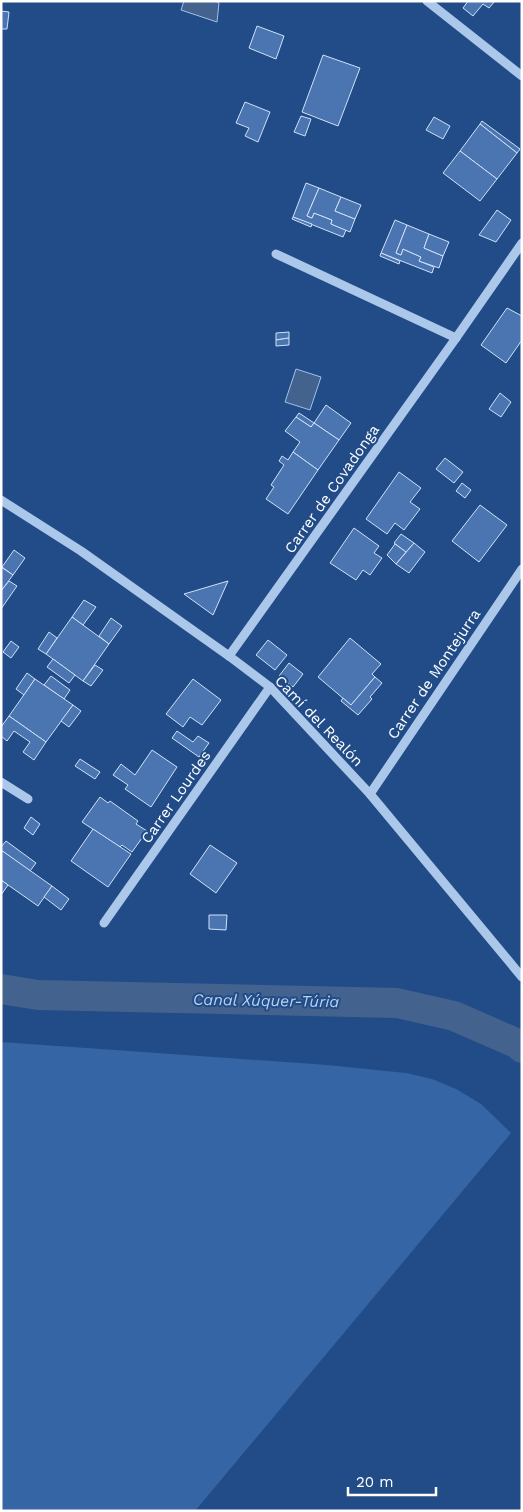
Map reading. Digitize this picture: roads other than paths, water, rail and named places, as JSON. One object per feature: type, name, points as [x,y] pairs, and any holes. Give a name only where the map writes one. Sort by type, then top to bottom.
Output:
[{"type":"street","points":[[427,1],[522,76]]},
{"type":"street","name":"Carrer de Covadonga","points":[[229,656],[522,243]]},
{"type":"street","points":[[276,254],[456,338]]},
{"type":"street","name":"Camí del Realón","points":[[1,500],[81,552],[270,687],[370,794],[520,971]]},
{"type":"street","name":"Carrer de Montejurra","points":[[370,794],[522,569]]},
{"type":"street","name":"Carrer Lourdes","points":[[104,923],[270,687]]},
{"type":"street","points":[[1,782],[28,799]]},
{"type":"waterway","name":"Canal Xúquer-Túria","points":[[1,989],[38,995],[397,1003],[454,1016],[518,1044],[522,1048]]}]
